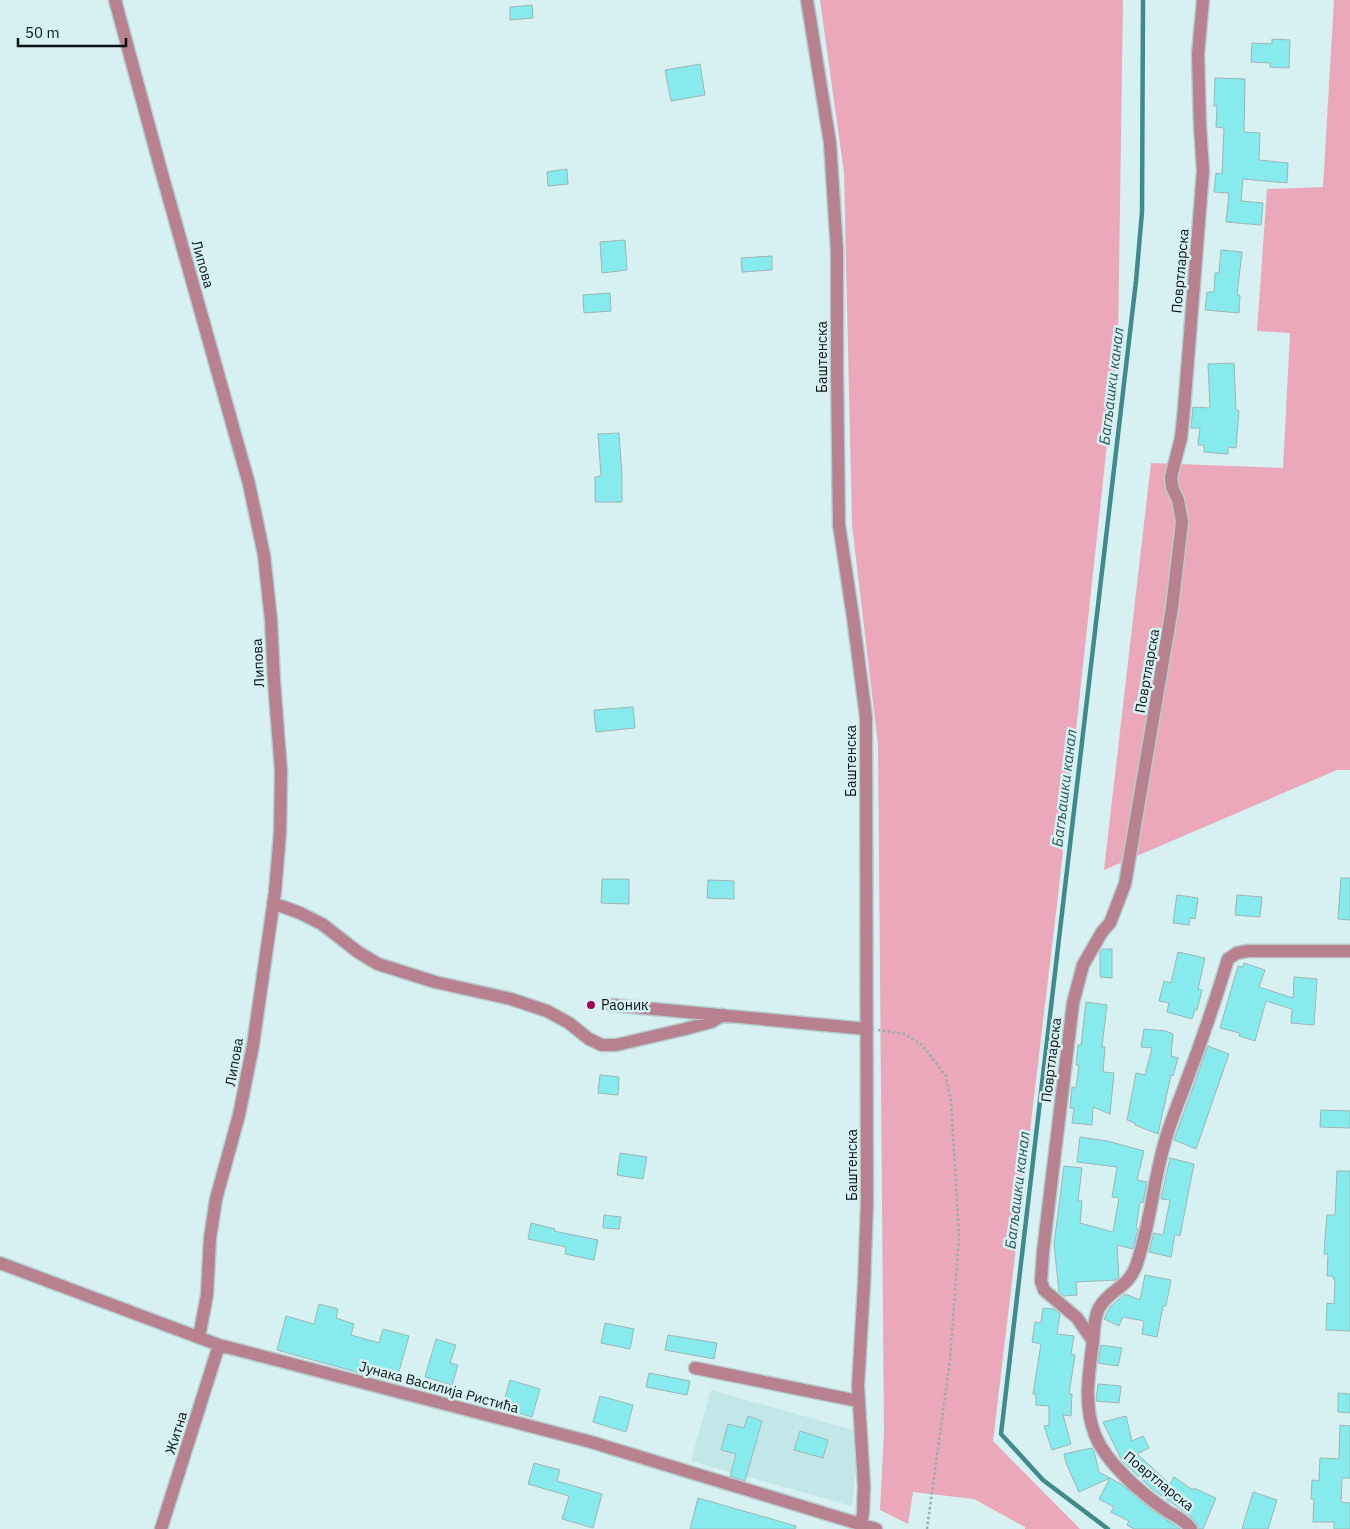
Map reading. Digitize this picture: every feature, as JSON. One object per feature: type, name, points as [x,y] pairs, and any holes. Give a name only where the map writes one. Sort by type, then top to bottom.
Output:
[{"type":"street","name":"Липова","points":[[115,0],[249,484],[262,546],[271,620],[281,771],[280,833],[273,903],[247,1080],[213,1213],[207,1295],[199,1337]]},
{"type":"street","name":"Баштенска","points":[[807,0],[830,143],[838,251],[839,525],[854,617],[866,718],[867,1204],[858,1402],[864,1486],[861,1527]]},
{"type":"street","name":"Повртларска","points":[[1093,1342],[1077,1318],[1044,1290],[1041,1281],[1043,1252],[1073,1003],[1084,965],[1102,932],[1110,923],[1125,884],[1172,608],[1182,522],[1171,477],[1181,438],[1203,171],[1198,54],[1203,0]]},
{"type":"street","points":[[273,903],[312,918],[331,930],[358,952],[378,964],[435,982],[511,1000],[547,1011],[568,1023],[589,1040],[602,1045],[616,1046],[711,1022],[723,1015]]},
{"type":"street","points":[[1077,1318],[1099,1308],[1112,1293],[1131,1278],[1137,1266],[1164,1144],[1204,1034],[1228,959],[1237,953],[1248,951],[1350,951]]},
{"type":"street","points":[[612,1005],[867,1029]]},
{"type":"street","name":"Јунака Василија Ристића","points":[[0,1262],[219,1345],[591,1442],[861,1527],[876,1529]]},
{"type":"street","name":"Повртларска","points":[[1099,1308],[1089,1378],[1091,1425],[1102,1450],[1110,1461],[1133,1484],[1184,1522],[1190,1529]]},
{"type":"street","name":"Житна","points":[[162,1529],[219,1345]]},
{"type":"street","points":[[695,1368],[858,1402]]},
{"type":"path","points":[[867,1029],[905,1034],[922,1044],[946,1076],[951,1101],[959,1236],[950,1360],[927,1529]]},
{"type":"shaded area","points":[[820,0],[1123,0],[1118,343],[1058,896],[993,1441],[1080,1529],[1025,1529],[1025,1527],[974,1499],[913,1492],[908,1524],[880,1510],[884,1432],[878,745],[852,525],[844,173]]},
{"type":"shaded area","points":[[1334,0],[1350,0],[1350,770],[1337,770],[1104,870],[1151,463],[1283,468],[1290,333],[1257,331],[1267,189],[1323,187]]},
{"type":"shaded area","points":[[711,1390],[853,1430],[856,1469],[852,1506],[691,1461]]},
{"type":"building","points":[[532,5],[533,18],[510,20],[510,7]]},
{"type":"building","points":[[1272,39],[1290,40],[1289,68],[1270,67],[1270,63],[1251,62],[1252,43],[1272,44]]},
{"type":"building","points":[[700,64],[705,95],[671,101],[665,70]]},
{"type":"building","points":[[1215,78],[1245,79],[1244,132],[1260,133],[1259,160],[1288,163],[1287,183],[1243,179],[1241,201],[1263,203],[1261,225],[1226,222],[1229,193],[1214,192],[1216,173],[1222,174],[1224,128],[1216,127],[1217,106],[1214,106]]},
{"type":"building","points":[[567,169],[568,184],[548,186],[547,172]]},
{"type":"building","points":[[625,240],[627,270],[602,273],[600,242]]},
{"type":"building","points":[[1221,250],[1242,252],[1237,295],[1240,295],[1239,313],[1205,310],[1207,292],[1214,292],[1215,273],[1219,273]]},
{"type":"building","points":[[772,256],[772,270],[742,272],[741,258]]},
{"type":"building","points":[[610,293],[611,311],[584,313],[583,295]]},
{"type":"building","points":[[1234,363],[1236,410],[1239,411],[1236,448],[1228,447],[1228,454],[1204,452],[1204,445],[1198,445],[1200,428],[1191,428],[1193,407],[1210,408],[1208,364]]},
{"type":"building","points":[[619,433],[622,502],[595,502],[595,477],[601,476],[598,434]]},
{"type":"building","points":[[633,707],[635,728],[596,732],[594,710]]},
{"type":"building","points":[[1341,878],[1350,878],[1350,920],[1338,919]]},
{"type":"building","points":[[602,879],[629,879],[629,904],[601,903]]},
{"type":"building","points":[[708,880],[734,881],[734,899],[707,898]]},
{"type":"building","points":[[1177,895],[1198,898],[1195,919],[1190,918],[1189,925],[1173,923]]},
{"type":"building","points":[[1237,895],[1262,897],[1260,917],[1235,915]]},
{"type":"building","points":[[1102,949],[1112,949],[1112,978],[1100,977],[1100,952]]},
{"type":"building","points":[[1178,952],[1205,958],[1198,989],[1202,990],[1197,1010],[1195,1010],[1192,1019],[1167,1012],[1169,1003],[1159,1001],[1164,981],[1171,983]]},
{"type":"building","points":[[1244,963],[1265,970],[1259,987],[1293,998],[1294,977],[1317,979],[1314,1025],[1291,1023],[1292,1009],[1266,1001],[1255,1041],[1239,1036],[1240,1033],[1220,1028],[1238,966],[1243,967]]},
{"type":"building","points":[[1086,1002],[1107,1005],[1102,1047],[1105,1047],[1103,1072],[1114,1073],[1110,1114],[1093,1107],[1092,1125],[1072,1123],[1074,1108],[1070,1108],[1072,1087],[1076,1088],[1079,1065],[1076,1065],[1078,1045],[1081,1045]]},
{"type":"building","points":[[1144,1029],[1166,1031],[1173,1034],[1171,1056],[1178,1058],[1173,1076],[1171,1075],[1158,1134],[1127,1120],[1136,1073],[1145,1075],[1152,1048],[1141,1047]]},
{"type":"building","points":[[1208,1046],[1229,1054],[1196,1149],[1174,1140]]},
{"type":"building","points":[[600,1075],[619,1077],[618,1095],[598,1093]]},
{"type":"building","points":[[1321,1110],[1350,1111],[1350,1128],[1320,1127]]},
{"type":"building","points":[[1080,1137],[1107,1141],[1144,1151],[1137,1180],[1147,1182],[1143,1203],[1140,1202],[1136,1228],[1138,1229],[1133,1249],[1117,1245],[1119,1278],[1116,1280],[1076,1282],[1077,1295],[1064,1296],[1059,1292],[1054,1244],[1064,1166],[1082,1168],[1078,1201],[1082,1201],[1080,1223],[1113,1232],[1119,1198],[1112,1197],[1117,1167],[1077,1162]]},
{"type":"building","points":[[620,1153],[647,1157],[643,1179],[617,1175]]},
{"type":"building","points":[[1170,1158],[1194,1164],[1180,1236],[1175,1234],[1171,1257],[1149,1252],[1154,1233],[1163,1235],[1170,1200],[1161,1199]]},
{"type":"building","points":[[1337,1171],[1350,1171],[1350,1331],[1326,1330],[1327,1303],[1334,1304],[1335,1279],[1333,1279],[1333,1276],[1327,1276],[1328,1254],[1324,1254],[1325,1238],[1327,1215],[1335,1215]]},
{"type":"building","points":[[604,1215],[621,1217],[619,1229],[603,1228]]},
{"type":"building","points":[[531,1223],[555,1229],[554,1231],[598,1240],[594,1260],[565,1254],[566,1247],[528,1239]]},
{"type":"building","points":[[1145,1275],[1171,1280],[1166,1306],[1163,1306],[1157,1337],[1142,1334],[1144,1321],[1123,1317],[1119,1326],[1104,1319],[1110,1307],[1125,1294],[1140,1300]]},
{"type":"building","points":[[319,1304],[338,1309],[336,1318],[354,1324],[351,1335],[379,1343],[383,1329],[409,1336],[397,1378],[366,1369],[364,1374],[277,1350],[286,1316],[314,1324]]},
{"type":"building","points":[[1043,1308],[1054,1309],[1060,1314],[1057,1334],[1074,1336],[1071,1354],[1075,1355],[1069,1394],[1072,1394],[1071,1416],[1063,1415],[1071,1444],[1052,1450],[1044,1426],[1049,1425],[1049,1406],[1036,1405],[1036,1394],[1033,1394],[1041,1344],[1032,1342],[1035,1322],[1041,1323]]},
{"type":"building","points":[[605,1323],[634,1329],[630,1349],[601,1343]]},
{"type":"building","points":[[668,1335],[717,1343],[714,1359],[665,1350]]},
{"type":"building","points":[[436,1339],[456,1345],[450,1363],[458,1365],[452,1385],[425,1377]]},
{"type":"building","points":[[1101,1345],[1122,1348],[1118,1366],[1098,1363]]},
{"type":"building","points":[[649,1373],[690,1381],[687,1395],[646,1387]]},
{"type":"building","points":[[510,1380],[540,1389],[532,1417],[502,1408]]},
{"type":"building","points":[[1098,1384],[1121,1386],[1119,1403],[1096,1401]]},
{"type":"building","points":[[1338,1393],[1350,1394],[1350,1413],[1338,1412]]},
{"type":"building","points":[[600,1396],[633,1405],[626,1432],[593,1422]]},
{"type":"building","points":[[748,1416],[762,1421],[745,1481],[730,1476],[736,1454],[721,1450],[728,1424],[744,1428]]},
{"type":"building","points":[[1126,1416],[1132,1441],[1143,1436],[1149,1448],[1137,1454],[1170,1484],[1174,1477],[1193,1490],[1194,1488],[1216,1498],[1203,1529],[1199,1529],[1188,1514],[1152,1489],[1122,1461],[1103,1422]]},
{"type":"building","points":[[1340,1425],[1350,1426],[1350,1478],[1342,1478],[1341,1502],[1350,1503],[1350,1529],[1334,1529],[1334,1522],[1313,1522],[1314,1499],[1311,1499],[1312,1480],[1319,1481],[1320,1458],[1339,1459]]},
{"type":"building","points":[[800,1431],[828,1440],[823,1458],[794,1450]]},
{"type":"building","points":[[1092,1448],[1099,1472],[1110,1478],[1079,1492],[1064,1454]]},
{"type":"building","points":[[534,1463],[560,1470],[557,1481],[602,1494],[593,1528],[562,1519],[569,1496],[528,1484]]},
{"type":"building","points":[[1110,1478],[1121,1484],[1152,1510],[1180,1529],[1134,1529],[1127,1525],[1129,1521],[1111,1512],[1114,1507],[1099,1499]]},
{"type":"building","points":[[1253,1492],[1277,1500],[1268,1529],[1242,1529]]},
{"type":"building","points":[[698,1498],[796,1526],[795,1529],[690,1529]]},
{"type":"waterway","name":"Багљашки канал","points":[[1108,1529],[1043,1480],[1001,1434],[1136,281],[1142,212],[1143,0]]},
{"type":"place","name":"Раоник","points":[[591,1005]]}]
